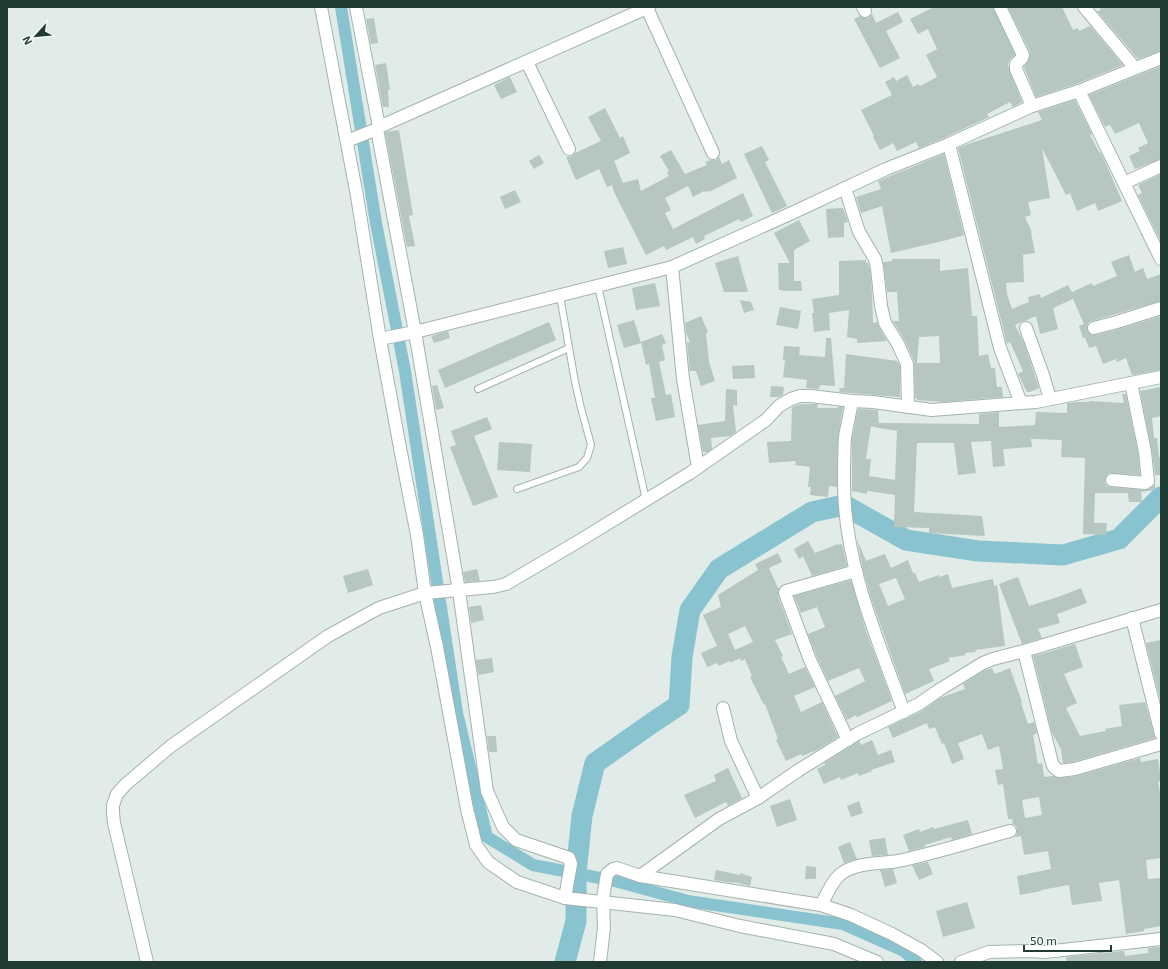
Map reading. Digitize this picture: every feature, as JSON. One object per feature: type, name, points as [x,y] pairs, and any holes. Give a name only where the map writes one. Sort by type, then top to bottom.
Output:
[{"type":"street","points":[[321,7],[350,140],[400,448],[467,809],[476,845],[488,862],[517,882],[568,899],[600,901],[675,910],[740,926],[834,944],[877,962]]},
{"type":"street","points":[[356,7],[413,333],[488,791],[503,827],[516,840],[568,858],[571,864],[567,885],[568,899]]},
{"type":"street","points":[[350,140],[648,7],[713,153]]},
{"type":"street","points":[[1000,7],[1023,55],[1016,64],[1016,69],[1032,106]]},
{"type":"street","points":[[1084,7],[1135,68]]},
{"type":"street","points":[[382,339],[413,333],[672,267],[886,169],[949,144],[1032,106],[1079,91],[1161,58]]},
{"type":"street","points":[[527,62],[569,149]]},
{"type":"street","points":[[1079,91],[1161,259]]},
{"type":"street","points":[[949,144],[1000,348],[1021,403]]},
{"type":"street","points":[[1124,183],[1161,166]]},
{"type":"street","points":[[846,188],[859,232],[875,259],[881,306],[885,324],[898,344],[907,364],[908,407]]},
{"type":"street","points":[[672,267],[683,379],[698,467]]},
{"type":"street","points":[[1094,328],[1161,308]]},
{"type":"street","points":[[1026,328],[1050,399]]},
{"type":"street","points":[[147,962],[112,813],[117,794],[126,784],[171,746],[328,636],[379,608],[428,593],[493,588],[506,584],[579,541],[698,467],[766,420],[779,406],[800,396],[873,402],[932,410],[1036,402],[1161,377]]},
{"type":"street","points":[[1112,480],[1145,483],[1148,481],[1131,383]]},
{"type":"street","points":[[852,401],[845,437],[844,497],[849,541],[861,592],[904,712]]},
{"type":"street","points":[[848,740],[810,660],[785,592],[856,571]]},
{"type":"street","points":[[640,876],[719,819],[758,798],[798,770],[857,734],[919,704],[983,663],[1161,610]]},
{"type":"street","points":[[1132,618],[1161,734]]},
{"type":"street","points":[[1024,651],[1052,763],[1056,769],[1060,771],[1075,768],[1161,744]]},
{"type":"street","points":[[722,708],[730,741],[758,798]]},
{"type":"street","points":[[820,905],[836,878],[843,872],[866,865],[897,861],[1010,831]]},
{"type":"street","points":[[600,962],[604,928],[600,901],[607,874],[617,868],[640,876],[820,905],[851,915],[892,934],[921,950],[937,962]]},
{"type":"street","points":[[961,962],[989,952],[1045,952],[1161,939]]},
{"type":"lane","points":[[598,286],[646,500]]},
{"type":"lane","points":[[517,489],[579,467],[587,458],[591,445],[581,408],[560,296]]},
{"type":"lane","points":[[478,389],[569,348]]},
{"type":"building","points":[[934,7],[993,7],[1015,55],[1010,59],[1008,64],[1022,102],[1013,107],[1010,102],[987,114],[989,117],[919,148],[916,142],[897,151],[893,143],[880,150],[861,110],[892,95],[885,82],[894,77],[896,81],[907,75],[913,87],[918,84],[920,86],[937,77],[926,55],[937,49],[928,29],[918,34],[910,19]]},
{"type":"building","points":[[1008,7],[1062,7],[1073,30],[1078,28],[1079,31],[1090,26],[1123,65],[1076,84],[1036,97],[1024,67],[1029,60],[1030,52]]},
{"type":"building","points":[[1100,7],[1161,7],[1161,51],[1138,59],[1097,11],[1101,10]]},
{"type":"building","points":[[898,12],[903,22],[886,31],[900,58],[880,68],[854,19],[860,16],[868,18],[872,14],[876,23]]},
{"type":"building","points":[[374,18],[378,43],[371,44],[366,19]]},
{"type":"building","points":[[386,63],[390,90],[388,90],[389,107],[383,107],[375,65]]},
{"type":"building","points":[[1161,66],[1161,159],[1135,169],[1129,156],[1140,151],[1138,148],[1148,143],[1139,123],[1115,134],[1110,125],[1105,127],[1089,95]]},
{"type":"building","points":[[510,77],[517,92],[501,99],[494,85]]},
{"type":"building","points":[[1075,100],[1092,134],[1090,135],[1103,157],[1122,201],[1098,211],[1095,203],[1077,211],[1070,193],[1066,195],[1042,148],[1050,198],[1028,202],[1031,215],[1025,217],[1032,232],[1035,253],[1023,255],[1024,282],[1006,283],[1007,294],[1012,309],[1029,302],[1028,297],[1040,294],[1041,298],[1068,285],[1072,292],[1092,283],[1093,286],[1117,276],[1111,262],[1129,255],[1135,272],[1143,268],[1147,279],[1161,274],[1161,301],[1089,322],[1087,330],[1092,335],[1096,335],[1161,316],[1161,370],[1132,375],[1126,358],[1117,362],[1116,359],[1103,364],[1096,346],[1089,348],[1085,337],[1083,338],[1079,326],[1084,324],[1073,299],[1053,308],[1058,329],[1040,334],[1036,316],[1015,325],[1024,343],[1039,388],[1027,392],[1018,374],[1023,371],[1010,342],[1007,344],[958,148],[1042,120],[1038,112]]},
{"type":"building","points":[[605,108],[620,138],[623,136],[630,153],[614,161],[623,183],[638,179],[641,191],[669,176],[667,172],[669,171],[660,156],[671,150],[685,174],[707,165],[705,162],[716,160],[719,157],[722,164],[729,160],[737,178],[709,192],[704,191],[693,197],[688,186],[665,198],[671,210],[665,213],[673,229],[743,193],[753,216],[741,222],[739,219],[704,236],[705,239],[696,244],[693,237],[666,250],[664,246],[646,255],[614,192],[612,185],[607,187],[599,169],[576,180],[566,157],[572,156],[575,153],[601,141],[588,117]]},
{"type":"building","points":[[399,130],[413,215],[409,216],[415,246],[407,247],[385,132]]},
{"type":"building","points":[[762,146],[769,160],[765,162],[787,206],[772,213],[744,154]]},
{"type":"building","points":[[944,154],[964,235],[891,253],[882,206],[861,213],[856,197],[881,189],[878,181]]},
{"type":"building","points":[[539,155],[544,163],[534,169],[529,161]]},
{"type":"building","points":[[1161,174],[1161,242],[1138,195],[1142,193],[1138,185]]},
{"type":"building","points":[[515,190],[521,202],[505,209],[500,197]]},
{"type":"building","points":[[843,208],[848,222],[844,223],[844,237],[828,238],[826,209]]},
{"type":"building","points":[[799,220],[810,241],[794,250],[794,281],[801,281],[802,291],[782,291],[783,290],[779,290],[778,263],[790,263],[774,233]]},
{"type":"building","points":[[623,247],[627,264],[608,268],[604,251]]},
{"type":"building","points":[[738,256],[748,292],[724,292],[715,263]]},
{"type":"building","points":[[892,259],[940,259],[940,271],[968,268],[972,316],[977,316],[979,356],[988,354],[991,368],[995,368],[997,387],[1002,387],[1003,397],[944,402],[917,400],[917,398],[915,398],[914,361],[905,341],[893,321],[899,321],[897,292],[887,292],[883,262],[892,261]],"holes":[[[939,336],[940,363],[917,363],[919,337]]]},
{"type":"building","points":[[866,260],[866,263],[868,263],[870,269],[873,323],[877,322],[887,341],[857,343],[857,339],[847,337],[849,310],[829,313],[830,330],[814,332],[812,299],[839,295],[839,261]]},
{"type":"building","points":[[655,283],[660,306],[636,310],[632,288]]},
{"type":"building","points":[[740,300],[751,302],[754,310],[744,313]]},
{"type":"building","points":[[780,307],[801,311],[798,329],[776,325]]},
{"type":"building","points":[[701,316],[708,332],[706,333],[709,362],[715,381],[701,386],[696,371],[690,371],[687,343],[690,342],[686,333],[685,323]]},
{"type":"building","points":[[634,320],[641,343],[624,348],[617,325]]},
{"type":"building","points":[[549,322],[556,340],[445,388],[438,370]]},
{"type":"building","points":[[448,331],[450,338],[434,343],[431,336]]},
{"type":"building","points":[[662,334],[666,343],[662,345],[665,360],[659,362],[666,395],[671,394],[675,417],[656,421],[651,398],[655,398],[649,364],[646,365],[641,342]]},
{"type":"building","points":[[826,338],[831,338],[835,386],[820,385],[819,389],[806,388],[807,380],[783,377],[785,360],[783,360],[784,346],[800,347],[799,355],[825,357]]},
{"type":"building","points":[[846,354],[897,361],[900,366],[900,397],[839,392],[840,388],[844,388]]},
{"type":"building","points":[[754,365],[755,378],[733,379],[732,366]]},
{"type":"building","points":[[437,385],[444,408],[436,410],[432,386]]},
{"type":"building","points":[[771,386],[784,387],[783,395],[779,397],[770,397]]},
{"type":"building","points":[[1161,387],[1161,416],[1152,418],[1154,438],[1157,438],[1161,463],[1161,475],[1155,475],[1152,451],[1140,391]]},
{"type":"building","points":[[726,389],[737,390],[737,406],[733,405],[736,432],[730,436],[711,438],[712,449],[708,452],[703,452],[698,425],[725,421]]},
{"type":"building","points":[[1122,394],[1126,394],[1138,453],[1140,475],[1109,473],[1106,476],[1105,483],[1107,486],[1111,487],[1144,490],[1149,489],[1155,484],[1155,490],[1141,492],[1142,502],[1129,502],[1128,493],[1095,493],[1094,523],[1107,523],[1106,535],[1083,534],[1085,458],[1061,457],[1062,440],[1031,439],[1032,447],[1003,449],[1005,466],[993,467],[991,441],[971,442],[976,473],[958,475],[954,443],[917,443],[914,512],[982,516],[985,536],[929,533],[929,528],[894,527],[895,495],[867,491],[867,494],[852,491],[852,438],[858,409],[878,410],[879,428],[879,423],[979,424],[979,414],[999,412],[999,427],[1035,425],[1036,412],[1067,413],[1067,403],[1089,401],[1124,403]],"holes":[[[871,426],[897,431],[895,480],[869,476],[871,459],[866,459]]]},
{"type":"building","points":[[801,404],[818,404],[817,408],[843,407],[838,437],[837,487],[829,486],[828,497],[810,495],[811,487],[808,487],[810,467],[795,465],[796,461],[769,463],[767,442],[791,441],[792,407]]},
{"type":"building","points":[[487,417],[492,429],[474,436],[498,497],[473,506],[450,447],[456,445],[451,431]]},
{"type":"building","points":[[499,442],[532,444],[530,472],[497,470]]},
{"type":"building","points":[[857,539],[866,561],[885,554],[891,568],[908,560],[913,573],[915,573],[919,582],[939,575],[940,577],[948,574],[952,588],[993,579],[994,586],[997,585],[1005,646],[975,650],[976,652],[965,653],[966,655],[948,658],[950,661],[929,669],[934,681],[905,694],[871,598],[863,570]],"holes":[[[896,578],[905,599],[888,606],[879,584]]]},
{"type":"building","points":[[808,541],[815,553],[838,544],[842,544],[847,566],[812,576],[803,556],[799,559],[794,549]]},
{"type":"building","points":[[778,553],[782,562],[769,568],[778,588],[780,587],[778,596],[792,634],[775,640],[783,656],[781,657],[789,674],[805,667],[815,687],[794,696],[801,712],[822,702],[838,737],[817,750],[802,756],[801,754],[786,761],[776,740],[778,739],[765,704],[764,705],[750,677],[752,676],[745,659],[741,661],[740,658],[719,666],[717,663],[707,667],[701,653],[717,646],[703,615],[721,607],[718,595],[758,570],[755,564]],"holes":[[[745,626],[753,642],[735,650],[728,634]]]},
{"type":"building","points":[[368,569],[373,585],[348,593],[343,576]]},
{"type":"building","points":[[477,569],[480,581],[465,582],[463,572]]},
{"type":"building","points":[[1018,577],[1029,606],[1081,588],[1087,603],[1057,614],[1060,623],[1038,629],[1042,638],[1022,644],[999,584]]},
{"type":"building","points":[[851,580],[866,631],[892,701],[847,720],[835,696],[865,681],[859,668],[828,681],[808,634],[825,627],[817,607],[801,613],[794,596]]},
{"type":"building","points":[[481,605],[484,620],[471,623],[469,607]]},
{"type":"building","points":[[1161,640],[1161,699],[1160,699],[1146,643]]},
{"type":"building","points":[[1075,644],[1083,667],[1064,674],[1077,703],[1066,708],[1080,736],[1122,726],[1119,705],[1145,702],[1155,738],[1073,762],[1063,763],[1061,749],[1052,733],[1033,656]]},
{"type":"building","points":[[492,658],[494,672],[478,675],[476,660]]},
{"type":"building","points":[[992,668],[995,674],[1010,668],[1028,724],[1034,722],[1037,733],[1033,735],[1038,764],[1042,763],[1044,777],[1053,776],[1060,778],[1076,776],[1140,758],[1141,762],[1158,759],[1161,778],[1161,781],[1158,782],[1161,797],[1161,858],[1146,860],[1148,879],[1161,878],[1161,926],[1126,934],[1119,880],[1099,883],[1102,901],[1072,905],[1069,885],[1020,895],[1017,876],[1051,869],[1048,851],[1024,855],[1021,836],[1015,837],[1017,829],[1013,824],[1012,819],[1008,819],[1003,784],[998,785],[995,770],[1003,769],[999,746],[988,750],[982,734],[958,743],[964,759],[952,764],[944,743],[942,744],[935,727],[929,729],[927,723],[893,738],[888,727],[922,711],[940,698],[965,689],[963,684],[985,670]],"holes":[[[1039,797],[1042,815],[1025,818],[1022,800]]]},
{"type":"building","points":[[487,736],[496,736],[497,752],[489,752]]},
{"type":"building","points":[[872,740],[878,755],[891,750],[895,762],[871,770],[872,771],[859,776],[858,773],[841,780],[840,777],[824,784],[817,769],[859,741],[861,745]]},
{"type":"building","points":[[728,768],[742,798],[728,806],[726,802],[695,818],[684,795],[716,781],[714,775]]},
{"type":"building","points":[[790,799],[797,820],[777,827],[770,806]]},
{"type":"building","points":[[859,801],[863,813],[851,817],[847,806]]},
{"type":"building","points":[[968,820],[972,834],[952,840],[951,837],[925,845],[925,847],[909,851],[903,835],[919,829],[920,832],[933,827],[934,829]]},
{"type":"building","points":[[885,838],[888,855],[872,856],[869,840]]},
{"type":"building","points":[[850,842],[857,859],[844,863],[838,847]]},
{"type":"building","points":[[928,862],[933,874],[919,880],[912,865]]},
{"type":"building","points":[[806,866],[816,867],[816,879],[805,879]]},
{"type":"building","points":[[893,869],[897,883],[885,887],[880,870]]},
{"type":"building","points":[[716,870],[740,875],[740,873],[752,877],[750,886],[734,882],[714,880]]},
{"type":"building","points":[[967,902],[975,928],[943,937],[936,911]]},
{"type":"building","points":[[1161,947],[1161,962],[1067,962],[1066,957],[1124,951],[1125,956],[1148,953],[1148,948]]},
{"type":"waterway","points":[[341,7],[376,223],[405,371],[457,713],[487,837],[533,865],[615,881],[688,901],[843,924],[904,951],[916,962]]},
{"type":"waterway","points":[[565,962],[576,921],[576,873],[582,816],[595,763],[679,705],[682,657],[690,610],[719,569],[812,512],[844,505],[906,540],[978,551],[1063,555],[1119,539],[1161,497]]}]
